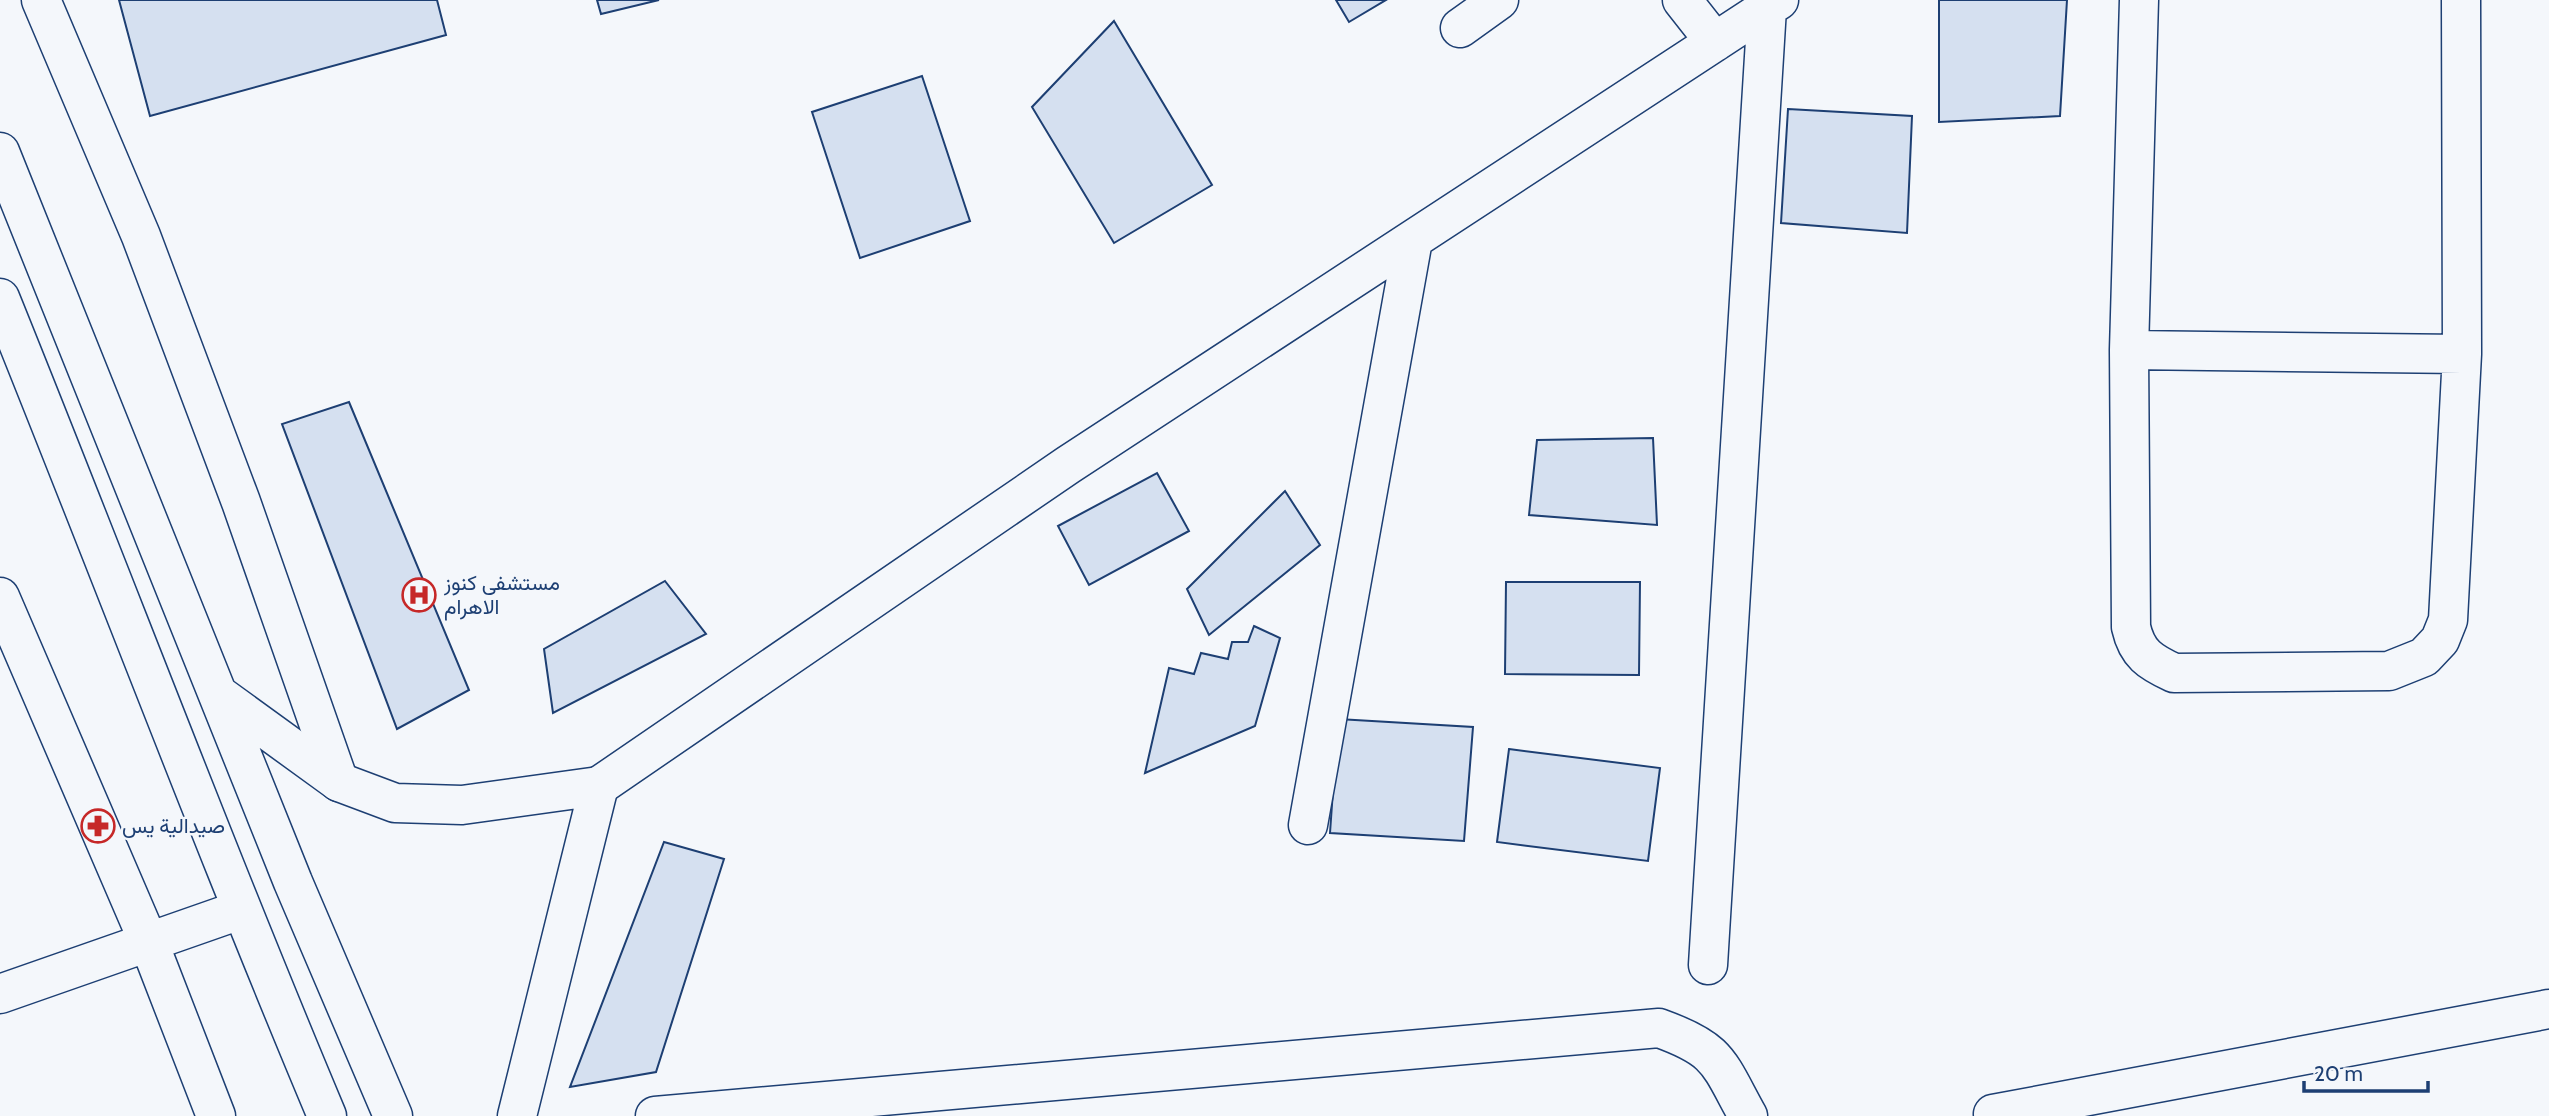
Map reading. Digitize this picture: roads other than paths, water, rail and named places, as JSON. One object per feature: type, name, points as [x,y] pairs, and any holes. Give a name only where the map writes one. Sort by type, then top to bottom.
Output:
[{"type":"main road","points":[[41,0],[141,236],[241,502],[339,782]]},
{"type":"main road","points":[[1460,28],[1499,0]]},
{"type":"main road","points":[[1682,0],[1715,41]]},
{"type":"main road","points":[[2139,0],[2129,350],[2131,627],[2140,652],[2149,662],[2174,673],[2389,671],[2424,657],[2440,640],[2448,620],[2462,354],[2461,0]]},
{"type":"main road","points":[[219,695],[339,782],[395,803],[462,805],[599,786],[1068,466],[1773,4]]},
{"type":"main road","points":[[1708,965],[1773,4]]},
{"type":"main road","points":[[0,152],[293,882],[393,1116]]},
{"type":"main road","points":[[1308,825],[1413,240]]},
{"type":"main road","points":[[0,298],[95,533],[240,910],[327,1116]]},
{"type":"main road","points":[[2129,350],[2462,354]]},
{"type":"main road","points":[[1,602],[149,943],[216,1116]]},
{"type":"main road","points":[[517,1116],[599,786]]},
{"type":"main road","points":[[0,994],[240,910]]},
{"type":"main road","points":[[1993,1114],[2549,1009]]},
{"type":"main road","points":[[655,1116],[1659,1028],[1692,1040],[1715,1056],[1748,1116]]},
{"type":"place","name":"مستشفى كنوز الاهرام","points":[[419,595]]},
{"type":"place","name":"صيدالية يس","points":[[98,826]]}]
